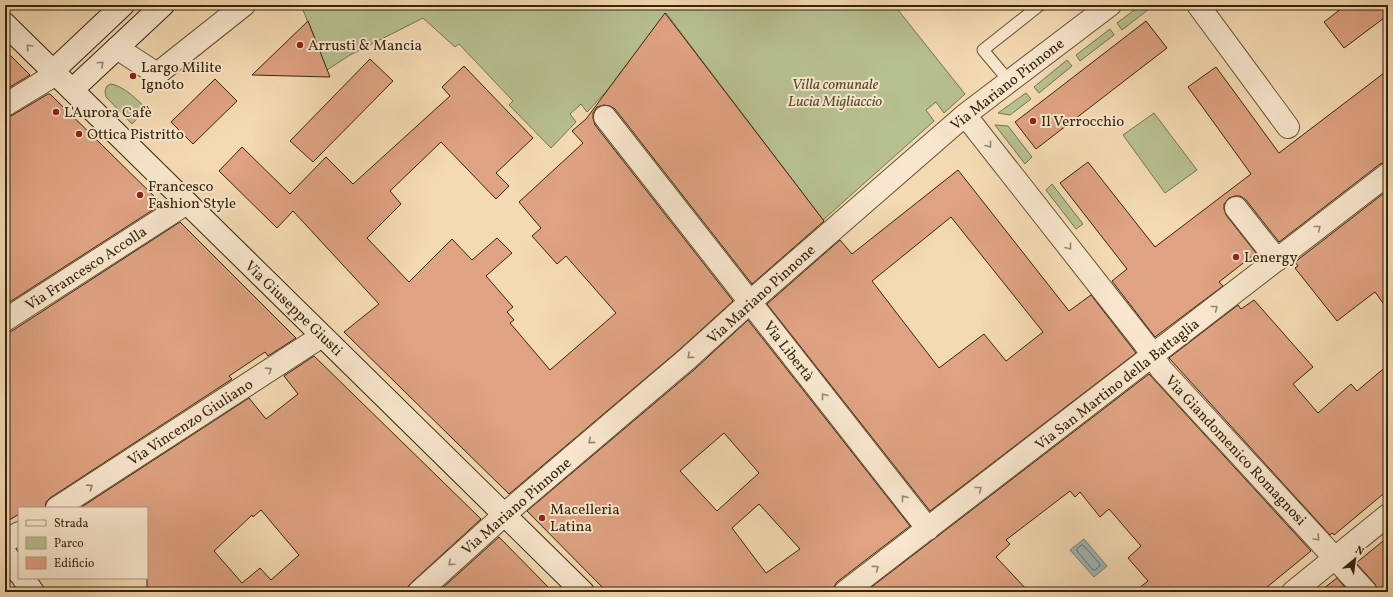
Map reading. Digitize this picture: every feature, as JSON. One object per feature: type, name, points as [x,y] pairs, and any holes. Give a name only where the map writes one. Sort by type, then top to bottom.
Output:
[{"type":"street","points":[[5,105],[54,72],[123,5]]},
{"type":"street","points":[[72,90],[163,5]]},
{"type":"street","points":[[117,48],[157,74],[244,5]]},
{"type":"street","name":"Via Mariano Pinnone","points":[[419,592],[504,515],[687,359],[750,302],[965,115],[1110,5]]},
{"type":"street","points":[[1198,5],[1288,127]]},
{"type":"street","name":"Via Giuseppe Giusti","points":[[5,24],[583,592]]},
{"type":"street","name":"Via Giandomenico Romagnosi","points":[[965,115],[1145,344],[1162,369],[1366,592]]},
{"type":"street","name":"Via Libertà","points":[[605,117],[928,529]]},
{"type":"street","name":"Via San Martino della Battaglia","points":[[845,592],[1388,174]]},
{"type":"street","name":"Via Francesco Accolla","points":[[5,320],[187,203]]},
{"type":"street","points":[[1236,208],[1277,260]]},
{"type":"street","name":"Via Vincenzo Giuliano","points":[[59,507],[322,336]]},
{"type":"street","points":[[1293,592],[1388,515]]},
{"type":"street","points":[[5,542],[18,534]]},
{"type":"street","points":[[5,553],[18,572]]},
{"type":"street","points":[[24,579],[33,592]]},
{"type":"lane","points":[[1009,81],[983,50],[1040,5]]},
{"type":"green space","name":"Villa comunale Lucia Migliaccio","points":[[301,5],[894,5],[965,94],[944,113],[936,102],[926,110],[934,121],[823,220],[666,13],[605,93],[587,112],[581,104],[570,114],[576,122],[551,148],[509,105],[513,101],[459,44],[455,47],[423,18],[350,55],[327,70]]},
{"type":"green space","points":[[1141,5],[1154,5],[1122,30],[1117,23]]},
{"type":"green space","points":[[1110,29],[1114,35],[1080,61],[1076,55]]},
{"type":"green space","points":[[1067,60],[1072,66],[1039,93],[1034,87]]},
{"type":"green space","points":[[111,84],[121,87],[147,109],[132,124],[106,97],[105,91],[107,86]]},
{"type":"green space","points":[[1026,93],[1031,99],[1010,115],[998,113]]},
{"type":"green space","points":[[1154,113],[1197,170],[1165,193],[1123,135]]},
{"type":"green space","points":[[995,125],[1008,126],[1032,157],[1025,164]]},
{"type":"green space","points":[[1052,184],[1083,224],[1076,229],[1046,190]]},
{"type":"water","points":[[1084,539],[1107,566],[1094,577],[1070,550]]},
{"type":"building","points":[[1346,5],[1388,5],[1388,15],[1344,48],[1324,22]]},
{"type":"building","points":[[665,13],[824,221],[752,284],[615,109],[604,105],[597,107],[593,113],[595,125],[733,301],[679,350],[509,494],[344,332],[379,304],[293,211],[277,228],[219,171],[242,147],[290,194],[326,157],[353,184],[450,96],[442,87],[464,66],[533,138],[496,173],[509,186],[496,199],[441,142],[390,191],[401,204],[367,238],[409,282],[452,239],[472,260],[497,238],[512,253],[486,276],[513,307],[507,312],[514,320],[510,323],[550,370],[616,313],[566,256],[557,264],[532,236],[541,228],[519,202],[583,143],[572,131],[586,119]]},
{"type":"building","name":"Arrusti & Mancia","points":[[308,21],[330,77],[252,75]]},
{"type":"building","points":[[1146,21],[1167,48],[1036,149],[1015,122]]},
{"type":"building","points":[[5,50],[30,75],[5,90]]},
{"type":"building","points":[[370,59],[393,81],[313,162],[290,141]]},
{"type":"building","points":[[1216,67],[1279,153],[1388,70],[1388,162],[1380,164],[1279,242],[1246,200],[1240,196],[1229,198],[1224,204],[1226,215],[1256,253],[1219,282],[1223,286],[1155,337],[1112,281],[1127,269],[1060,183],[1088,162],[1155,247],[1251,174],[1188,87]]},
{"type":"building","points":[[215,79],[237,101],[193,144],[171,122]]},
{"type":"building","points":[[50,94],[162,204],[5,305],[5,117],[11,116]]},
{"type":"building","points":[[958,170],[1069,311],[1091,295],[1136,353],[930,511],[767,304],[840,240],[852,254]],"holes":[[[951,217],[1043,332],[1006,361],[984,334],[939,368],[872,281]]]},
{"type":"building","points":[[1388,190],[1388,310],[1375,292],[1337,321],[1295,268],[1298,266],[1295,262]]},
{"type":"building","points":[[180,222],[296,338],[268,356],[265,352],[229,376],[232,379],[50,498],[46,502],[45,507],[18,507],[18,515],[5,523],[5,332],[12,331]]},
{"type":"building","points":[[1254,300],[1313,367],[1293,384],[1318,413],[1351,384],[1357,391],[1388,365],[1388,490],[1334,535],[1332,533],[1330,535],[1169,358],[1238,305],[1241,309]]},
{"type":"building","points":[[748,320],[910,526],[837,582],[833,592],[607,592],[527,511],[695,369]],"holes":[[[724,433],[759,473],[717,511],[680,471]],[[759,504],[800,549],[766,573],[732,528]]]},
{"type":"building","points":[[314,356],[481,519],[411,583],[407,588],[407,592],[147,592],[148,507],[82,507],[249,398],[266,419],[298,394],[284,376]],"holes":[[[261,510],[299,555],[271,580],[260,568],[242,583],[214,551],[252,515],[253,517]]]},
{"type":"building","points":[[1149,374],[1311,551],[1261,592],[1134,592],[1148,581],[1128,558],[1141,546],[1109,509],[1100,517],[1080,492],[1075,497],[1070,491],[1006,540],[1010,544],[996,557],[1029,592],[865,592]]},
{"type":"building","points":[[499,537],[553,592],[438,592]]},
{"type":"building","points":[[1388,537],[1388,592],[1378,592],[1375,584],[1356,563]]},
{"type":"building","points":[[1337,578],[1349,592],[1319,592]]},
{"type":"place","name":"Arrusti & Mancia","points":[[300,45]]},
{"type":"place","name":"Largo Milite Ignoto","points":[[133,76]]},
{"type":"place","name":"L'Aurora Cafè","points":[[56,112]]},
{"type":"place","name":"Il Verrocchio","points":[[1033,121]]},
{"type":"place","name":"Ottica Pistritto","points":[[79,134]]},
{"type":"place","name":"Francesco Fashion Style","points":[[140,195]]},
{"type":"place","name":"Lenergy","points":[[1236,257]]},
{"type":"place","name":"Macelleria Latina","points":[[542,518]]}]
